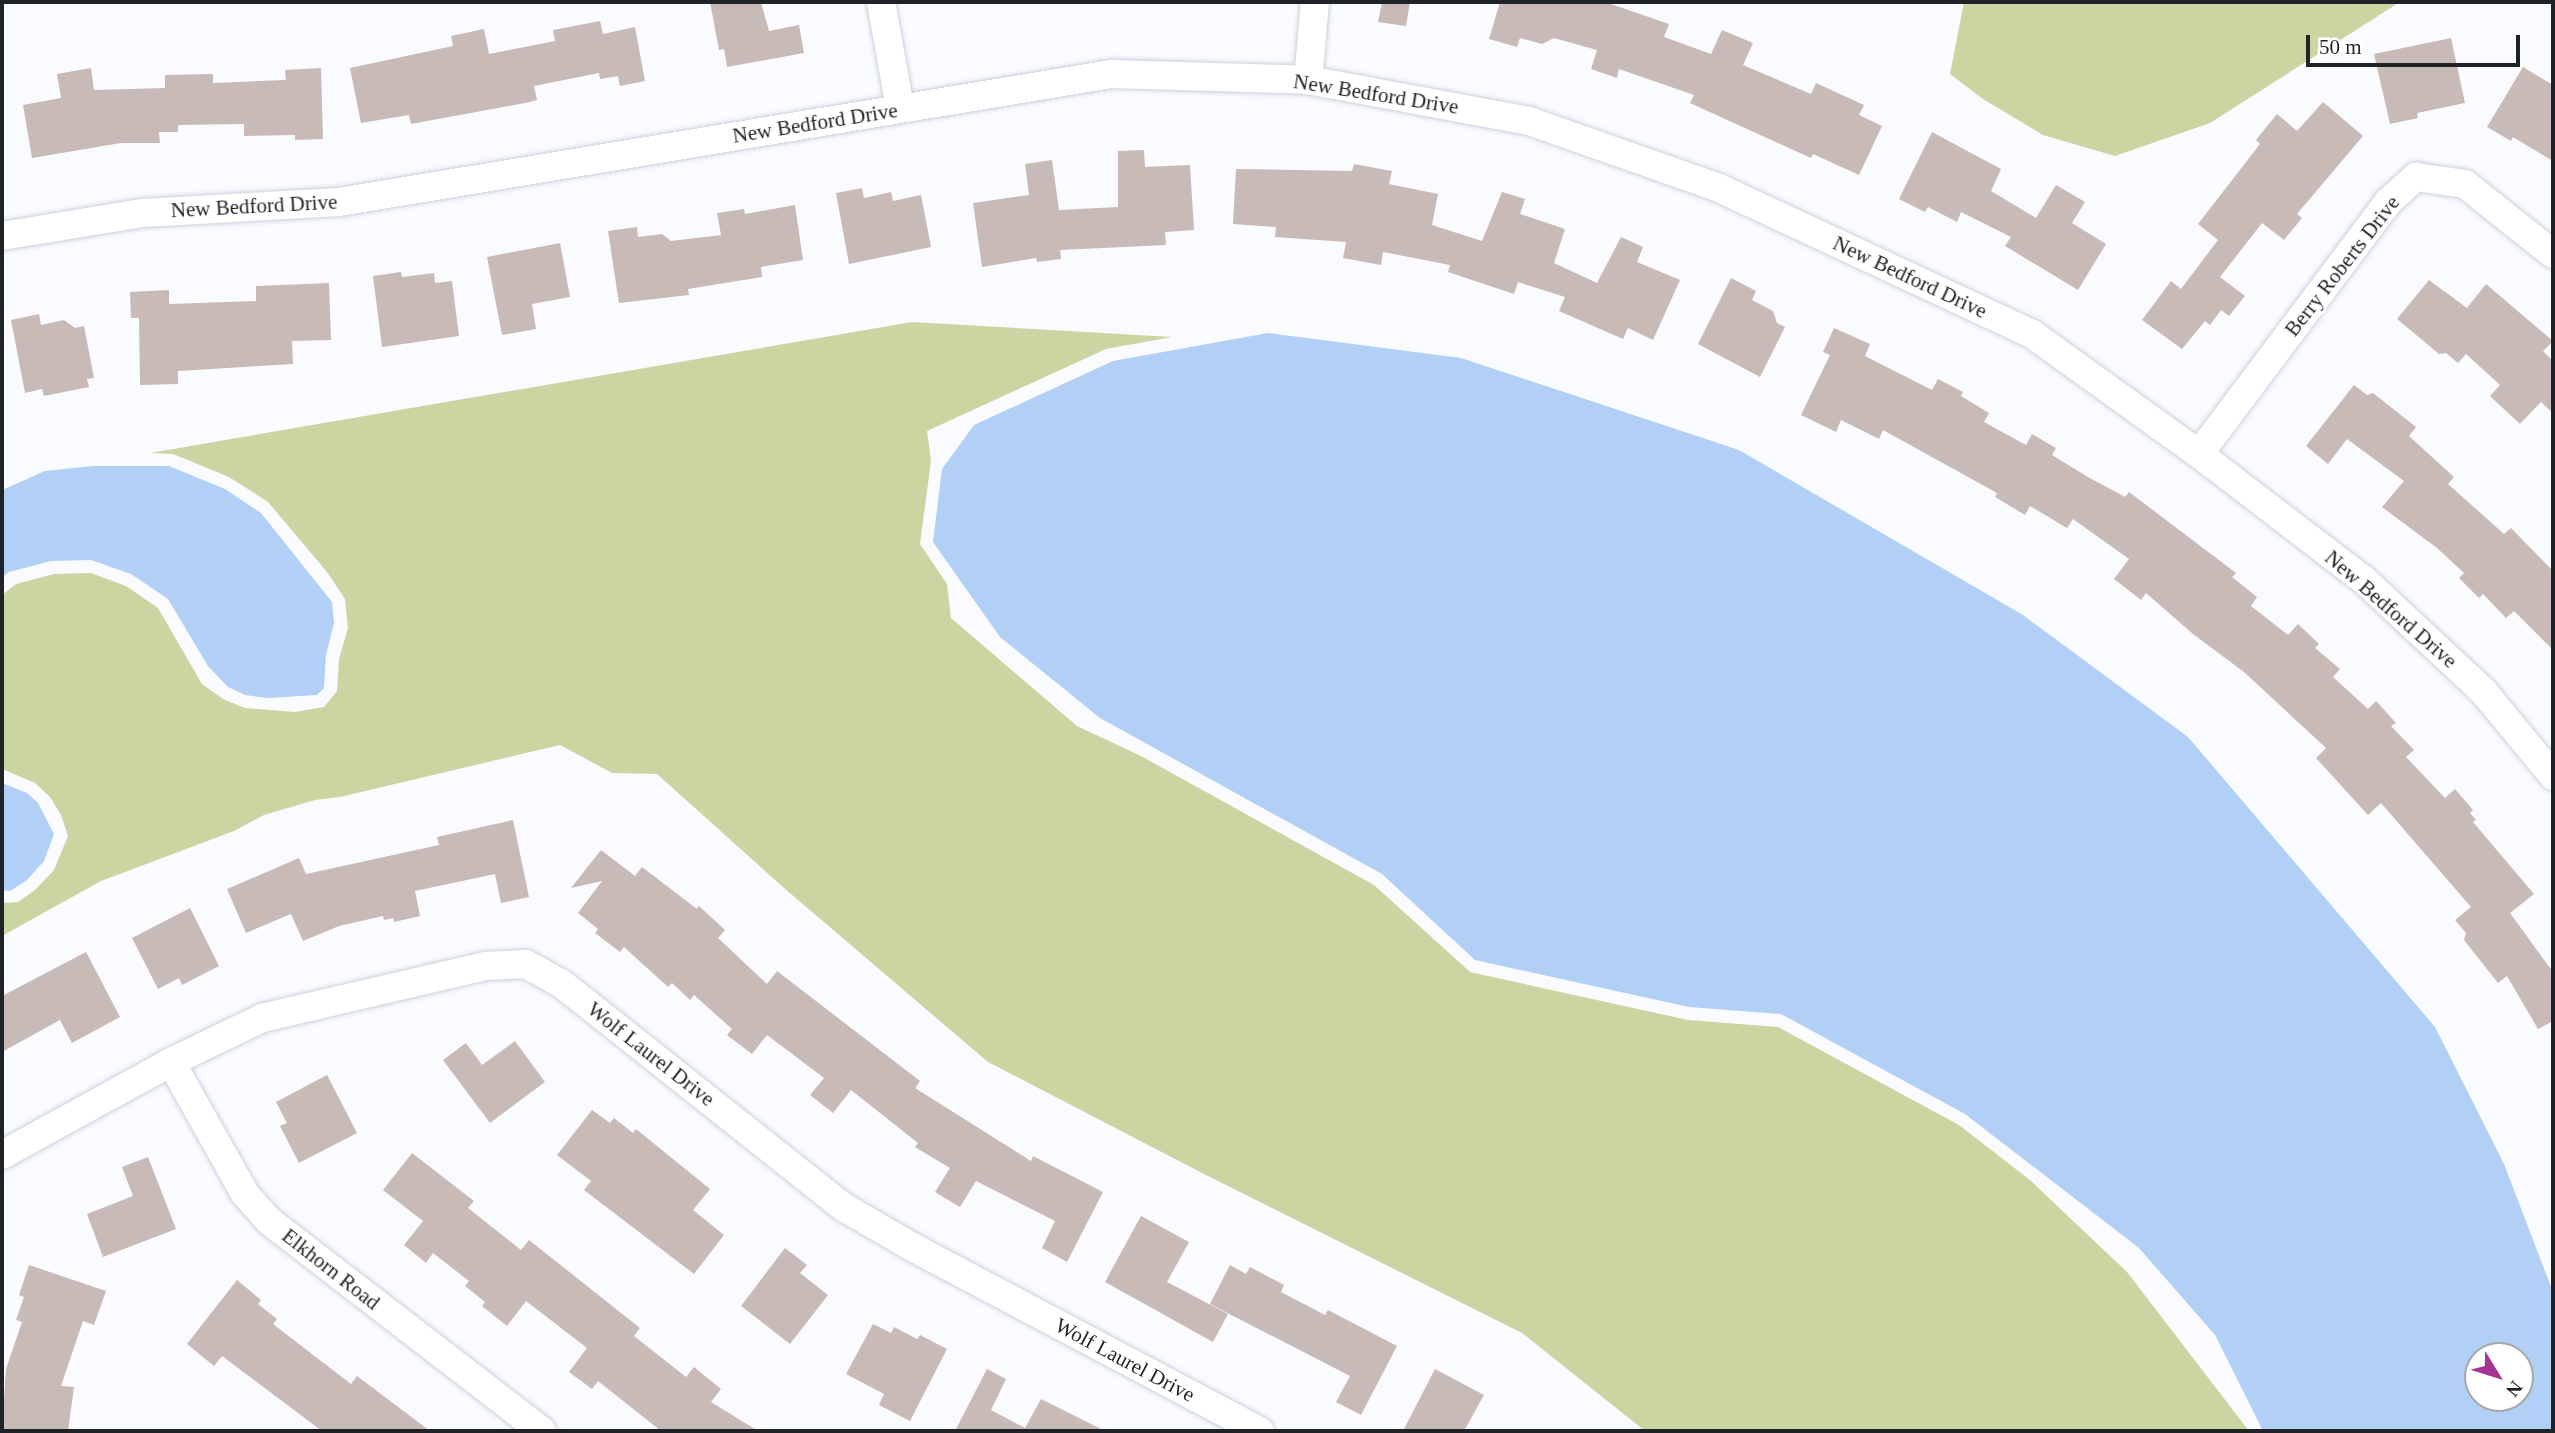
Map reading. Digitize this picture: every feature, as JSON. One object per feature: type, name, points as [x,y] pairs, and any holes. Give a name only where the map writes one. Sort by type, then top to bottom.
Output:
[{"type":"street","points":[[881,2],[900,108]]},
{"type":"street","points":[[1308,80],[1315,2]]},
{"type":"street","name":"New Bedford Drive","points":[[2,236],[143,213],[338,202],[1111,74],[1308,80],[1529,121],[1718,188],[2032,334],[2199,454],[2364,580],[2483,691],[2553,776]]},
{"type":"street","name":"Berry Roberts Drive","points":[[2199,454],[2388,202],[2416,177],[2465,184],[2553,254]]},
{"type":"street","name":"Wolf Laurel Drive","points":[[2,1155],[171,1062],[262,1018],[486,965],[526,964],[562,984],[845,1208],[1259,1431]]},
{"type":"street","name":"Elkhorn Road","points":[[171,1062],[246,1194],[269,1221],[542,1431]]},
{"type":"green space","points":[[1964,2],[2400,2],[2210,123],[2115,156],[2043,135],[1983,99],[1950,74]]},
{"type":"green space","points":[[912,322],[1172,337],[1106,349],[927,431],[931,461],[920,544],[947,584],[951,618],[1077,726],[1141,756],[1374,885],[1470,972],[1688,1020],[1778,1027],[1959,1125],[2030,1180],[2127,1272],[2249,1431],[1645,1431],[1522,1333],[1204,1174],[988,1062],[784,888],[657,774],[612,773],[560,745],[340,797],[315,800],[264,815],[234,831],[101,881],[2,936],[2,903],[18,902],[35,890],[54,870],[68,836],[61,815],[50,797],[35,783],[2,769],[2,595],[16,584],[54,574],[91,573],[126,586],[158,608],[202,684],[223,699],[245,708],[295,712],[324,707],[337,691],[339,659],[348,628],[345,599],[327,572],[268,502],[229,477],[173,454],[150,453]]},
{"type":"water","points":[[1268,333],[1461,358],[1739,450],[2023,615],[2188,737],[2435,1027],[2504,1164],[2553,1292],[2553,1431],[2263,1431],[2215,1335],[2139,1248],[1965,1114],[1781,1014],[1689,1007],[1475,960],[1382,874],[1100,718],[1000,637],[933,542],[942,469],[974,425],[1113,361]]},
{"type":"water","points":[[93,466],[169,466],[225,489],[261,513],[332,602],[334,623],[326,655],[324,688],[317,695],[268,698],[245,695],[228,687],[208,666],[168,599],[131,574],[91,560],[51,561],[9,572],[2,577],[2,490],[45,471]]},
{"type":"water","points":[[2,783],[27,793],[38,803],[54,834],[44,861],[27,880],[10,891],[2,890]]},
{"type":"building","points":[[710,2],[761,2],[769,31],[799,25],[804,53],[727,67],[724,49],[719,50]]},
{"type":"building","points":[[1382,2],[1410,2],[1406,26],[1378,22]]},
{"type":"building","points":[[1500,2],[1605,2],[1669,24],[1664,37],[1711,54],[1722,30],[1753,43],[1743,65],[1811,94],[1816,83],[1864,105],[1859,115],[1882,126],[1859,175],[1813,154],[1811,158],[1690,103],[1694,95],[1619,69],[1617,78],[1591,69],[1597,50],[1554,38],[1542,44],[1520,38],[1517,47],[1489,39]]},
{"type":"building","points":[[600,21],[603,34],[635,27],[645,81],[620,86],[618,76],[600,79],[599,73],[534,86],[537,100],[525,103],[411,124],[409,115],[361,123],[350,68],[453,46],[451,36],[484,29],[489,54],[555,41],[553,30]]},
{"type":"building","points":[[2451,38],[2465,103],[2417,113],[2418,118],[2390,124],[2374,54]]},
{"type":"building","points":[[2523,67],[2553,85],[2553,161],[2513,137],[2511,141],[2487,127]]},
{"type":"building","points":[[91,68],[94,90],[165,88],[165,75],[213,74],[213,83],[286,80],[285,70],[321,68],[323,139],[295,140],[295,135],[244,136],[244,124],[178,125],[178,132],[159,132],[160,143],[121,143],[32,158],[23,105],[61,98],[57,74]]},
{"type":"building","points":[[2323,102],[2363,136],[2297,214],[2302,218],[2284,240],[2262,223],[2220,277],[2245,296],[2229,316],[2221,310],[2210,325],[2205,321],[2182,349],[2142,320],[2171,281],[2181,289],[2218,240],[2198,224],[2260,144],[2256,140],[2277,114],[2297,131]]},
{"type":"building","points":[[1932,132],[2001,169],[1991,191],[2036,218],[2056,185],[2085,202],[2072,223],[2106,244],[2078,290],[2005,246],[2011,237],[1961,212],[1957,222],[1928,207],[1925,212],[1899,199]]},
{"type":"building","points":[[1144,150],[1145,167],[1190,165],[1194,230],[1165,232],[1166,245],[1060,250],[1061,259],[1037,262],[1036,258],[982,267],[973,203],[1029,195],[1025,164],[1052,160],[1059,210],[1118,207],[1118,151]]},
{"type":"building","points":[[1354,164],[1392,171],[1389,184],[1438,194],[1432,225],[1482,241],[1502,192],[1525,199],[1520,214],[1565,229],[1554,263],[1597,283],[1621,237],[1643,247],[1637,262],[1680,280],[1653,340],[1628,328],[1623,339],[1559,311],[1565,297],[1518,282],[1514,294],[1448,272],[1450,265],[1383,252],[1381,265],[1343,258],[1346,242],[1275,237],[1276,227],[1233,224],[1236,169],[1352,171]]},
{"type":"building","points":[[862,188],[864,198],[891,192],[893,201],[921,195],[931,247],[849,264],[836,193]]},
{"type":"building","points":[[795,205],[803,260],[761,267],[762,277],[688,289],[689,295],[619,303],[608,231],[637,227],[638,237],[662,234],[671,241],[721,235],[717,213],[744,209],[745,214]]},
{"type":"building","points":[[560,243],[570,297],[532,304],[536,329],[502,335],[487,257]]},
{"type":"building","points":[[401,272],[402,277],[434,273],[435,283],[452,281],[459,336],[382,347],[373,276]]},
{"type":"building","points":[[1731,278],[1756,291],[1752,300],[1773,311],[1777,323],[1785,327],[1760,377],[1698,344]]},
{"type":"building","points":[[2429,280],[2467,308],[2486,284],[2553,341],[2543,351],[2553,361],[2553,413],[2541,402],[2520,424],[2490,396],[2500,385],[2466,354],[2458,363],[2446,353],[2439,354],[2397,319]]},
{"type":"building","points":[[329,283],[331,340],[292,341],[293,364],[178,371],[178,384],[140,385],[139,318],[131,318],[130,292],[169,290],[169,304],[256,301],[256,286]]},
{"type":"building","points":[[39,314],[41,325],[64,320],[75,328],[84,326],[94,378],[87,379],[89,387],[44,396],[42,389],[25,393],[11,320]]},
{"type":"building","points":[[1834,328],[1870,344],[1865,356],[1932,390],[1938,379],[1963,392],[1961,396],[1989,413],[1984,422],[2026,445],[2032,434],[2056,448],[2052,455],[2088,477],[2125,497],[2129,492],[2236,573],[2232,577],[2257,597],[2251,606],[2288,635],[2298,624],[2319,644],[2315,648],[2340,669],[2333,677],[2368,709],[2376,701],[2396,723],[2391,726],[2414,750],[2406,757],[2445,798],[2455,789],[2473,810],[2470,813],[2476,820],[2473,822],[2534,894],[2510,913],[2553,972],[2553,1021],[2538,1029],[2507,976],[2498,983],[2464,940],[2466,933],[2455,920],[2471,907],[2381,803],[2368,815],[2316,758],[2326,748],[2244,672],[2193,634],[2146,593],[2141,600],[2114,579],[2129,559],[2073,519],[2067,528],[2030,506],[2025,515],[1995,497],[1997,493],[1883,430],[1879,439],[1841,420],[1836,432],[1801,415],[1830,355],[1823,352]]},
{"type":"building","points":[[2354,385],[2367,395],[2373,393],[2416,427],[2409,436],[2454,477],[2448,484],[2504,534],[2511,528],[2553,571],[2553,650],[2514,611],[2506,618],[2483,594],[2479,598],[2459,578],[2464,573],[2437,548],[2382,507],[2404,481],[2347,439],[2328,464],[2306,446]]},
{"type":"building","points":[[513,820],[529,897],[501,903],[495,874],[415,891],[420,916],[394,922],[393,918],[384,920],[383,916],[339,926],[303,941],[291,914],[246,933],[227,889],[299,858],[306,874],[439,845],[437,837]]},
{"type":"building","points":[[601,850],[635,876],[642,867],[697,909],[699,906],[725,930],[718,938],[767,984],[777,971],[920,1081],[915,1088],[1031,1161],[1033,1156],[1103,1192],[1067,1262],[1042,1248],[1055,1221],[976,1181],[960,1207],[935,1192],[950,1168],[915,1147],[918,1143],[851,1090],[833,1113],[810,1095],[824,1078],[767,1035],[752,1054],[727,1035],[732,1029],[694,995],[690,1000],[672,983],[668,987],[624,947],[620,952],[595,933],[598,929],[578,913],[602,881],[571,888]]},
{"type":"building","points":[[190,908],[219,966],[182,985],[179,978],[158,989],[132,938]]},
{"type":"building","points":[[86,952],[120,1017],[72,1043],[60,1020],[2,1052],[2,996]]},
{"type":"building","points":[[515,1041],[545,1082],[490,1123],[443,1060],[466,1043],[482,1065]]},
{"type":"building","points":[[327,1075],[357,1133],[299,1163],[280,1126],[287,1123],[276,1102]]},
{"type":"building","points":[[592,1110],[610,1123],[614,1118],[633,1133],[636,1129],[710,1189],[693,1210],[724,1235],[694,1274],[584,1190],[591,1181],[557,1155]]},
{"type":"building","points":[[412,1153],[474,1201],[468,1208],[521,1250],[529,1240],[640,1328],[634,1336],[686,1377],[694,1367],[721,1389],[711,1402],[758,1431],[661,1431],[598,1381],[592,1389],[569,1372],[587,1348],[526,1301],[507,1326],[482,1306],[485,1302],[465,1286],[469,1281],[433,1253],[426,1263],[404,1245],[423,1221],[383,1190]]},
{"type":"building","points":[[148,1157],[176,1229],[103,1257],[87,1214],[133,1196],[122,1167]]},
{"type":"building","points":[[1141,1216],[1189,1242],[1167,1282],[1228,1314],[1213,1342],[1105,1282]]},
{"type":"building","points":[[785,1248],[807,1265],[800,1273],[828,1295],[790,1344],[741,1306]]},
{"type":"building","points":[[29,1265],[106,1291],[94,1325],[83,1321],[61,1386],[74,1387],[68,1431],[2,1431],[6,1369],[22,1322],[16,1320],[24,1297],[19,1295]]},
{"type":"building","points":[[1230,1265],[1246,1274],[1250,1267],[1284,1285],[1281,1292],[1325,1315],[1328,1310],[1397,1346],[1361,1415],[1336,1402],[1350,1376],[1210,1304]]},
{"type":"building","points":[[237,1280],[261,1300],[258,1304],[277,1319],[273,1324],[351,1384],[357,1376],[430,1431],[322,1431],[222,1356],[214,1366],[187,1344]]},
{"type":"building","points":[[873,1324],[891,1333],[894,1327],[917,1339],[920,1335],[947,1349],[910,1421],[879,1405],[884,1394],[846,1374]]},
{"type":"building","points":[[987,1369],[1006,1379],[991,1410],[1025,1428],[1041,1399],[1105,1431],[955,1431]]},
{"type":"building","points":[[1435,1369],[1484,1395],[1464,1431],[1403,1431]]}]
